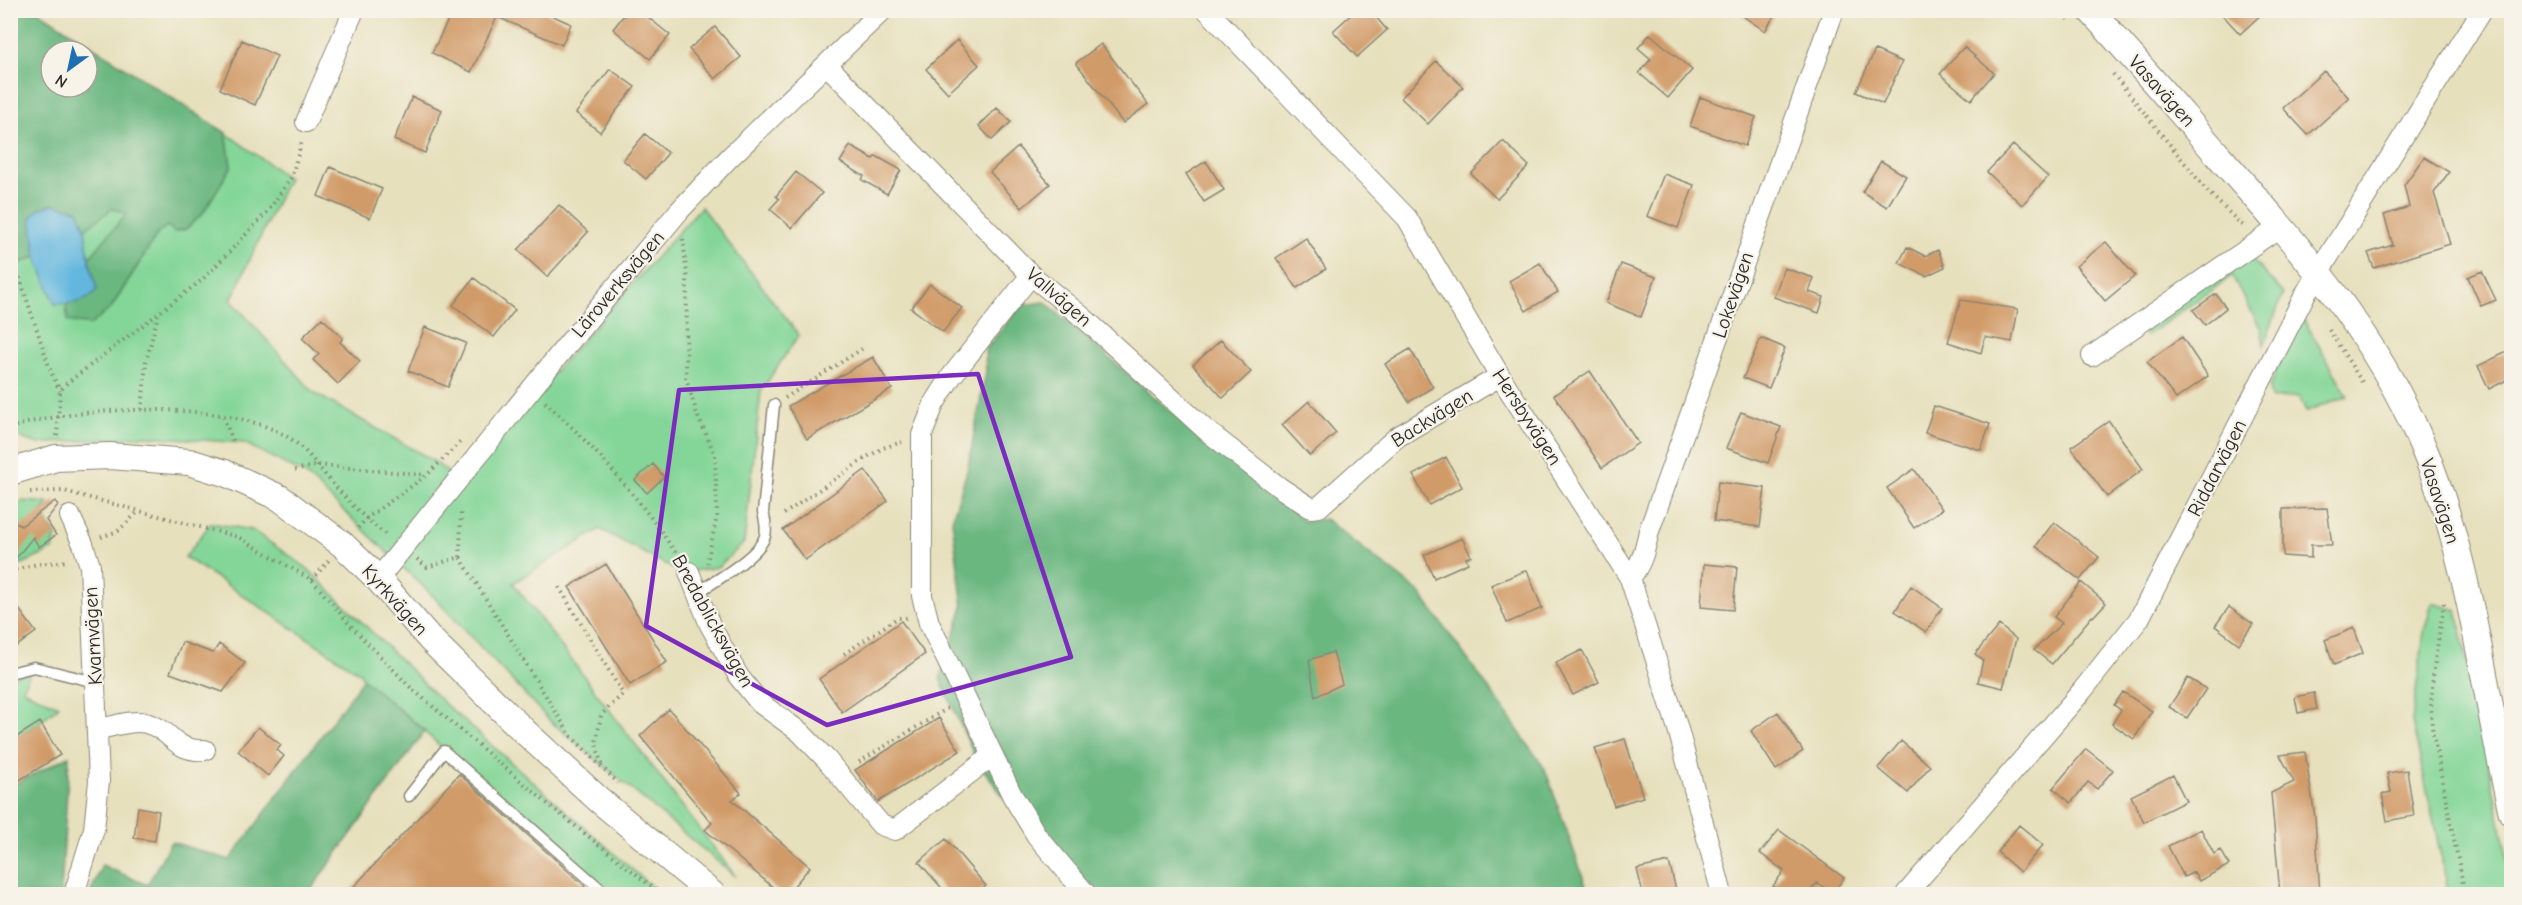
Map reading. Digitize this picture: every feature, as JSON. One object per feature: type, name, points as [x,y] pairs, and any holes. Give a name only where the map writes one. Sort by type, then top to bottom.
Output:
[{"type":"street","points":[[306,122],[354,10]]},
{"type":"street","name":"Läroverksvägen","points":[[378,579],[679,212],[729,158],[883,10]]},
{"type":"street","name":"Hersbyvägen","points":[[1207,10],[1407,218],[1500,375],[1630,578],[1678,729],[1722,894]]},
{"type":"street","name":"Lokevägen","points":[[1630,578],[1644,556],[1649,531],[1834,10]]},
{"type":"street","name":"Riddarvägen","points":[[1906,894],[2082,692],[2139,619],[2289,323],[2318,271],[2482,10]]},
{"type":"street","name":"Vasavägen","points":[[2089,16],[2281,226],[2318,271],[2364,336],[2393,386],[2425,451],[2446,511],[2460,566],[2511,813]]},
{"type":"street","name":"Vallvägen","points":[[827,65],[1031,275],[1095,328],[1207,431],[1279,487],[1311,508]]},
{"type":"street","points":[[2092,356],[2281,226]]},
{"type":"street","points":[[1031,275],[951,377],[934,404],[922,435],[922,596],[928,618],[963,698],[1012,795],[1037,836],[1086,894]]},
{"type":"street","name":"Backvägen","points":[[1311,508],[1319,507],[1397,437],[1500,375]]},
{"type":"street","name":"Kyrkvägen","points":[[14,476],[56,458],[110,456],[189,462],[225,473],[280,498],[342,544],[378,579],[431,640],[525,732],[597,799],[712,894]]},
{"type":"street","name":"Kvarnvägen","points":[[70,516],[84,544],[90,566],[99,781],[94,829],[74,894]]},
{"type":"street","name":"Bredablicksvägen","points":[[693,584],[710,625],[739,677],[760,703],[800,732],[827,760],[881,825],[895,830],[992,756]]},
{"type":"street","points":[[98,729],[138,722],[148,724],[172,737],[182,748],[191,751],[205,750]]},
{"type":"lane","points":[[693,584],[720,579],[745,560],[765,539],[764,512],[774,405]]},
{"type":"lane","points":[[10,673],[34,666],[94,682]]},
{"type":"lane","points":[[409,796],[444,751],[606,894]]},
{"type":"path","points":[[2060,10],[2089,16]]},
{"type":"path","points":[[2108,67],[2208,192],[2260,240]]},
{"type":"path","points":[[60,391],[67,383],[202,280],[268,210],[292,176],[306,122]]},
{"type":"path","points":[[679,212],[687,275],[686,378],[698,417],[715,454],[717,516],[706,569],[693,584]]},
{"type":"path","points":[[10,249],[51,372],[60,391],[59,415],[10,428]]},
{"type":"path","points":[[142,410],[146,362],[158,314]]},
{"type":"path","points":[[2328,329],[2366,388]]},
{"type":"path","points":[[774,405],[862,349]]},
{"type":"path","name":"Bredablicksvägen","points":[[531,390],[583,438],[654,521],[693,584]]},
{"type":"path","points":[[223,417],[234,443]]},
{"type":"path","points":[[784,514],[867,457],[883,448],[922,435]]},
{"type":"path","points":[[295,470],[318,465],[427,475]]},
{"type":"path","points":[[14,476],[238,537],[312,580],[352,627],[411,688],[549,805],[661,894]]},
{"type":"path","points":[[84,544],[117,531],[139,510]]},
{"type":"path","points":[[10,571],[65,560],[90,566]]},
{"type":"path","points":[[559,587],[623,694],[601,715],[596,743],[603,767]]},
{"type":"path","points":[[2444,594],[2430,709],[2433,735],[2465,894]]},
{"type":"path","points":[[844,654],[897,618],[928,618]]},
{"type":"path","points":[[859,762],[963,698]]},
{"type":"highlighted area","points":[[978,374],[1071,657],[827,725],[646,626],[679,390]]},
{"type":"green space","points":[[11,11],[38,11],[81,39],[39,39],[39,99],[99,99],[99,51],[226,133],[231,167],[203,213],[186,229],[175,232],[167,226],[158,233],[111,308],[90,325],[68,321],[66,309],[70,281],[127,213],[112,209],[61,246],[11,267]]},
{"type":"green space","points":[[226,133],[288,178],[231,300],[314,393],[432,460],[458,480],[701,207],[799,335],[761,391],[744,543],[718,567],[681,573],[600,529],[513,583],[736,877],[549,720],[430,593],[306,475],[244,443],[146,436],[38,444],[21,438],[11,428],[11,267],[61,246],[112,208],[127,213],[111,308],[158,233],[231,167]]},
{"type":"green space","points":[[2247,254],[2283,294],[2264,345],[2261,329],[2232,276],[2146,336],[2141,327]]},
{"type":"green space","points":[[1045,302],[1174,414],[1305,522],[1325,519],[1419,592],[1545,769],[1589,894],[1079,894],[1063,878],[976,759],[940,679],[963,607],[952,520],[967,471],[986,372],[985,350],[1022,305]]},
{"type":"green space","points":[[2301,315],[2348,396],[2306,412],[2299,397],[2271,398],[2269,387]]},
{"type":"green space","points":[[22,501],[49,503],[41,512],[56,535],[53,550],[11,569],[10,506]]},
{"type":"green space","points":[[211,523],[252,530],[307,568],[446,705],[660,894],[612,894],[363,679],[360,673],[185,557]]},
{"type":"green space","points":[[2432,603],[2457,610],[2511,876],[2511,894],[2449,894],[2412,721],[2424,632]]},
{"type":"green space","points":[[25,672],[29,675],[23,690],[59,706],[11,741],[11,678]]},
{"type":"green space","points":[[363,679],[425,731],[308,894],[90,894],[102,865],[147,885],[171,842],[230,860]]},
{"type":"green space","points":[[69,756],[61,894],[11,894],[11,786]]},
{"type":"water","points":[[53,204],[78,210],[85,228],[89,259],[97,290],[88,298],[78,302],[55,304],[36,257],[31,218],[39,209]]},
{"type":"building","points":[[453,10],[540,10],[571,24],[562,45],[497,17],[471,72],[432,53]]},
{"type":"building","points":[[628,10],[639,10],[670,35],[650,59],[613,29]]},
{"type":"building","points":[[1356,10],[1370,10],[1387,30],[1357,57],[1333,31]]},
{"type":"building","points":[[1734,10],[1778,10],[1765,31]]},
{"type":"building","points":[[2218,10],[2266,10],[2240,34]]},
{"type":"building","points":[[715,27],[741,57],[715,79],[689,49]]},
{"type":"building","points":[[1650,34],[1692,70],[1668,98],[1639,73],[1651,59],[1638,48]]},
{"type":"building","points":[[242,40],[277,56],[255,105],[220,89]]},
{"type":"building","points":[[957,40],[979,65],[948,93],[926,69]]},
{"type":"building","points":[[1101,44],[1148,104],[1123,123],[1076,63]]},
{"type":"building","points":[[1964,47],[1994,73],[1971,100],[1940,74]]},
{"type":"building","points":[[1875,50],[1902,62],[1883,104],[1856,92]]},
{"type":"building","points":[[1436,61],[1463,87],[1428,124],[1401,98]]},
{"type":"building","points":[[610,69],[635,87],[600,132],[576,113]]},
{"type":"building","points":[[2324,71],[2349,98],[2308,135],[2283,108]]},
{"type":"building","points":[[412,97],[442,110],[425,153],[394,140]]},
{"type":"building","points":[[1700,97],[1756,117],[1745,146],[1690,126]]},
{"type":"building","points":[[997,108],[1011,122],[992,140],[979,126]]},
{"type":"building","points":[[645,134],[668,153],[646,179],[623,160]]},
{"type":"building","points":[[1503,141],[1529,166],[1497,199],[1471,174]]},
{"type":"building","points":[[2013,145],[2048,177],[2022,205],[1987,172]]},
{"type":"building","points":[[850,146],[873,159],[876,156],[901,170],[887,194],[862,180],[864,176],[840,162]]},
{"type":"building","points":[[1018,147],[1050,184],[1022,208],[990,172]]},
{"type":"building","points":[[2424,157],[2449,172],[2434,193],[2450,244],[2374,268],[2368,253],[2393,245],[2384,215],[2409,207],[2404,185]]},
{"type":"building","points":[[1206,161],[1224,190],[1204,202],[1186,174]]},
{"type":"building","points":[[1881,161],[1906,176],[1887,207],[1862,192]]},
{"type":"building","points":[[330,167],[382,189],[370,218],[318,196]]},
{"type":"building","points":[[796,172],[822,193],[792,228],[770,209],[779,199],[776,196]]},
{"type":"building","points":[[1664,174],[1694,185],[1678,228],[1647,216]]},
{"type":"building","points":[[559,205],[588,232],[547,277],[518,250]]},
{"type":"building","points":[[1306,238],[1326,269],[1297,288],[1276,258]]},
{"type":"building","points":[[2106,242],[2135,276],[2105,301],[2076,266]]},
{"type":"building","points":[[1907,247],[1925,256],[1938,250],[1945,267],[1926,276],[1899,263]]},
{"type":"building","points":[[1540,263],[1558,292],[1526,311],[1509,281]]},
{"type":"building","points":[[1621,264],[1656,277],[1641,317],[1606,303]]},
{"type":"building","points":[[1784,268],[1814,278],[1809,292],[1824,297],[1819,313],[1774,297]]},
{"type":"building","points":[[2482,271],[2496,300],[2481,306],[2468,277]]},
{"type":"building","points":[[474,278],[515,310],[494,337],[453,305]]},
{"type":"building","points":[[930,284],[962,308],[943,332],[911,308]]},
{"type":"building","points":[[2216,294],[2226,308],[2205,325],[2193,310]]},
{"type":"building","points":[[1961,300],[2018,309],[2012,342],[1985,337],[1981,353],[1948,342]]},
{"type":"building","points":[[322,318],[343,338],[340,342],[360,361],[338,384],[313,360],[319,354],[302,338]]},
{"type":"building","points":[[425,327],[466,343],[448,387],[408,371]]},
{"type":"building","points":[[2182,337],[2208,376],[2176,399],[2147,362]]},
{"type":"building","points":[[1761,338],[1785,348],[1769,388],[1743,378]]},
{"type":"building","points":[[1221,340],[1251,372],[1223,398],[1193,365]]},
{"type":"building","points":[[1410,349],[1433,387],[1409,402],[1385,364]]},
{"type":"building","points":[[2511,350],[2511,378],[2489,389],[2478,366]]},
{"type":"building","points":[[873,357],[892,389],[807,439],[788,406]]},
{"type":"building","points":[[1590,371],[1638,443],[1602,468],[1554,395]]},
{"type":"building","points":[[1309,401],[1336,433],[1310,456],[1282,425]]},
{"type":"building","points":[[1934,406],[1990,424],[1981,450],[1925,433]]},
{"type":"building","points":[[1741,412],[1781,427],[1768,463],[1726,448]]},
{"type":"building","points":[[2109,421],[2143,469],[2107,497],[2071,447]]},
{"type":"building","points":[[1446,457],[1462,487],[1429,505],[1413,475]]},
{"type":"building","points":[[653,464],[664,477],[647,493],[635,480]]},
{"type":"building","points":[[1914,469],[1942,509],[1914,528],[1887,488]]},
{"type":"building","points":[[865,470],[888,501],[805,560],[783,530]]},
{"type":"building","points":[[1718,482],[1765,488],[1760,527],[1714,521]]},
{"type":"building","points":[[55,501],[58,505],[46,520],[56,535],[39,547],[33,537],[10,566],[10,517],[21,526]]},
{"type":"building","points":[[2327,508],[2332,545],[2311,545],[2311,558],[2283,556],[2283,509]]},
{"type":"building","points":[[2054,522],[2099,557],[2080,580],[2036,546]]},
{"type":"building","points":[[1462,538],[1471,556],[1466,558],[1468,563],[1434,578],[1424,555]]},
{"type":"building","points":[[606,564],[667,662],[630,685],[569,587]]},
{"type":"building","points":[[1704,564],[1737,567],[1733,610],[1701,607]]},
{"type":"building","points":[[1527,570],[1542,608],[1507,623],[1491,585]]},
{"type":"building","points":[[2081,582],[2106,603],[2092,616],[2052,664],[2034,650],[2062,623],[2054,617]]},
{"type":"building","points":[[1911,586],[1942,608],[1926,632],[1895,611]]},
{"type":"building","points":[[10,597],[36,632],[10,651]]},
{"type":"building","points":[[2229,607],[2253,624],[2239,644],[2215,626]]},
{"type":"building","points":[[901,621],[925,654],[842,712],[819,679]]},
{"type":"building","points":[[1999,625],[2016,639],[2003,688],[1978,682],[1983,660],[1975,654]]},
{"type":"building","points":[[2354,628],[2363,653],[2334,665],[2325,640]]},
{"type":"building","points":[[182,642],[213,653],[219,644],[245,663],[223,692],[170,673]]},
{"type":"building","points":[[1582,650],[1599,682],[1573,695],[1556,663]]},
{"type":"building","points":[[1333,652],[1342,684],[1315,697],[1309,660]]},
{"type":"building","points":[[2188,678],[2206,689],[2187,718],[2169,707]]},
{"type":"building","points":[[2123,692],[2152,711],[2134,739],[2112,724],[2121,710],[2114,705]]},
{"type":"building","points":[[2314,693],[2317,709],[2298,713],[2295,697]]},
{"type":"building","points":[[669,709],[741,793],[732,800],[810,867],[787,894],[781,894],[705,830],[712,823],[640,736]]},
{"type":"building","points":[[1778,712],[1803,751],[1776,770],[1751,731]]},
{"type":"building","points":[[939,718],[960,751],[878,802],[855,770]]},
{"type":"building","points":[[40,722],[60,755],[10,786],[10,741]]},
{"type":"building","points":[[258,727],[281,745],[277,750],[284,756],[268,776],[238,751]]},
{"type":"building","points":[[1625,739],[1643,797],[1614,806],[1595,748]]},
{"type":"building","points":[[1901,741],[1930,766],[1908,793],[1878,768]]},
{"type":"building","points":[[2086,749],[2113,770],[2097,789],[2088,782],[2071,803],[2053,788]]},
{"type":"building","points":[[2305,752],[2315,817],[2320,894],[2280,894],[2271,793],[2294,782],[2280,755]]},
{"type":"building","points":[[2407,770],[2414,816],[2387,821],[2382,794],[2391,792],[2387,773]]},
{"type":"building","points":[[459,774],[585,886],[578,894],[347,894]]},
{"type":"building","points":[[2173,775],[2186,801],[2144,822],[2131,796]]},
{"type":"building","points":[[138,807],[159,811],[155,841],[134,838]]},
{"type":"building","points":[[2019,825],[2043,845],[2020,872],[1997,852]]},
{"type":"building","points":[[2201,829],[2214,854],[2221,850],[2229,865],[2199,881],[2194,872],[2184,877],[2168,846]]},
{"type":"building","points":[[1779,830],[1844,878],[1833,893],[1817,883],[1808,894],[1785,894],[1773,886],[1784,871],[1760,853]]},
{"type":"building","points":[[946,839],[986,886],[977,894],[947,894],[919,862]]},
{"type":"building","points":[[1669,862],[1677,894],[1643,894],[1637,869]]}]
